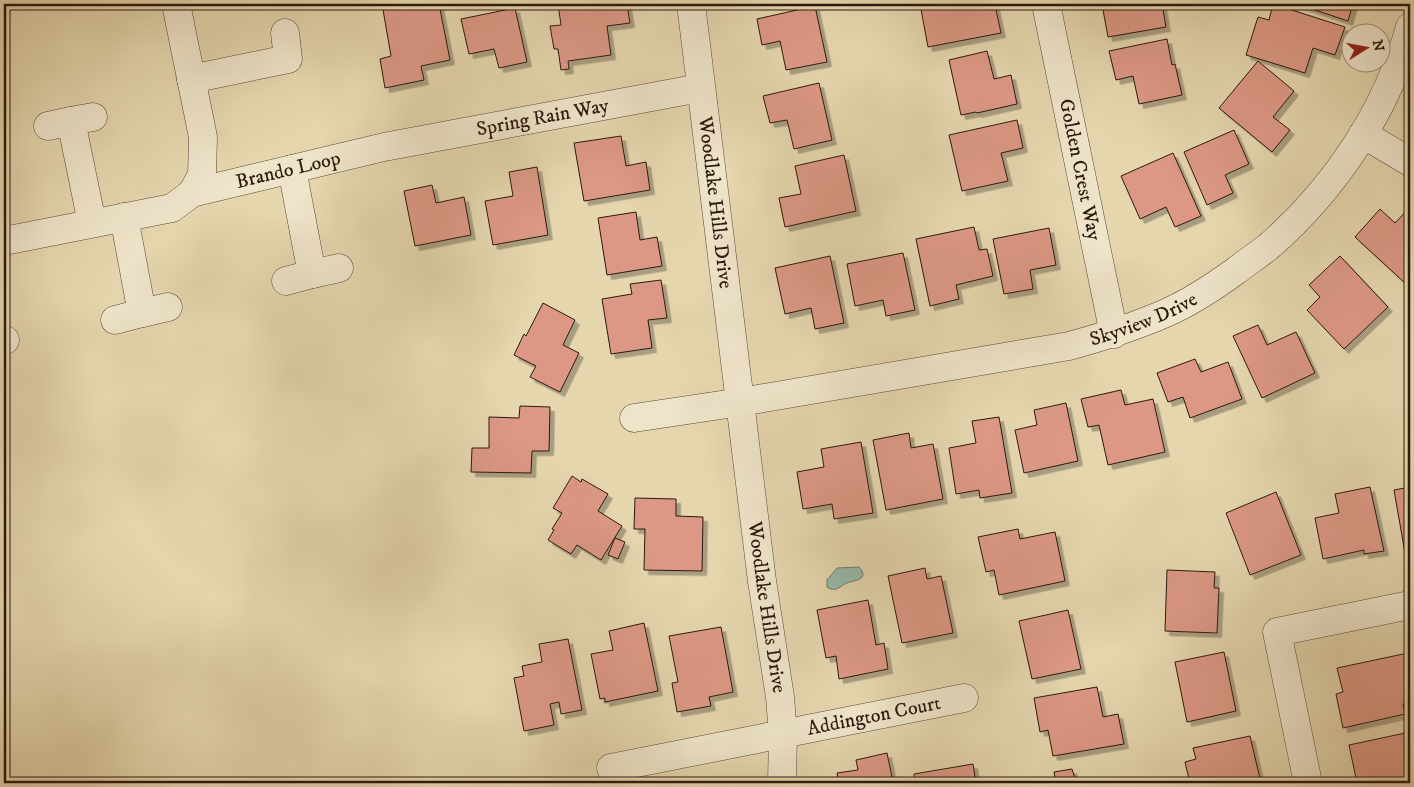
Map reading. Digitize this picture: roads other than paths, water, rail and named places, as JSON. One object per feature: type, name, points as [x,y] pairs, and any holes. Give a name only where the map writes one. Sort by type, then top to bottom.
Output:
[{"type":"street","name":"Brando Loop","points":[[176,4],[202,137],[202,175],[192,193]]},
{"type":"street","name":"Woodlake Hills Drive","points":[[691,4],[762,581],[780,697],[783,734],[782,783]]},
{"type":"street","name":"Golden Crest Way","points":[[1046,4],[1114,334]]},
{"type":"street","name":"Skyview Drive","points":[[741,402],[1069,346],[1114,334],[1167,313],[1216,285],[1267,248],[1308,208],[1334,178],[1363,134],[1384,96],[1405,45],[1410,27]]},
{"type":"street","points":[[191,79],[288,59],[285,33]]},
{"type":"street","name":"Spring Rain Way","points":[[384,147],[700,88]]},
{"type":"street","points":[[71,121],[92,223]]},
{"type":"street","points":[[1363,134],[1410,162]]},
{"type":"street","name":"Brando Loop","points":[[4,241],[172,208],[192,193],[384,147]]},
{"type":"street","points":[[292,169],[312,274]]},
{"type":"street","points":[[124,217],[142,313]]},
{"type":"street","points":[[286,281],[338,268]]},
{"type":"street","points":[[115,320],[168,307]]},
{"type":"street","points":[[634,418],[741,402]]},
{"type":"street","points":[[1308,783],[1277,632],[1410,605]]},
{"type":"street","name":"Addington Court","points":[[611,768],[964,698]]}]
